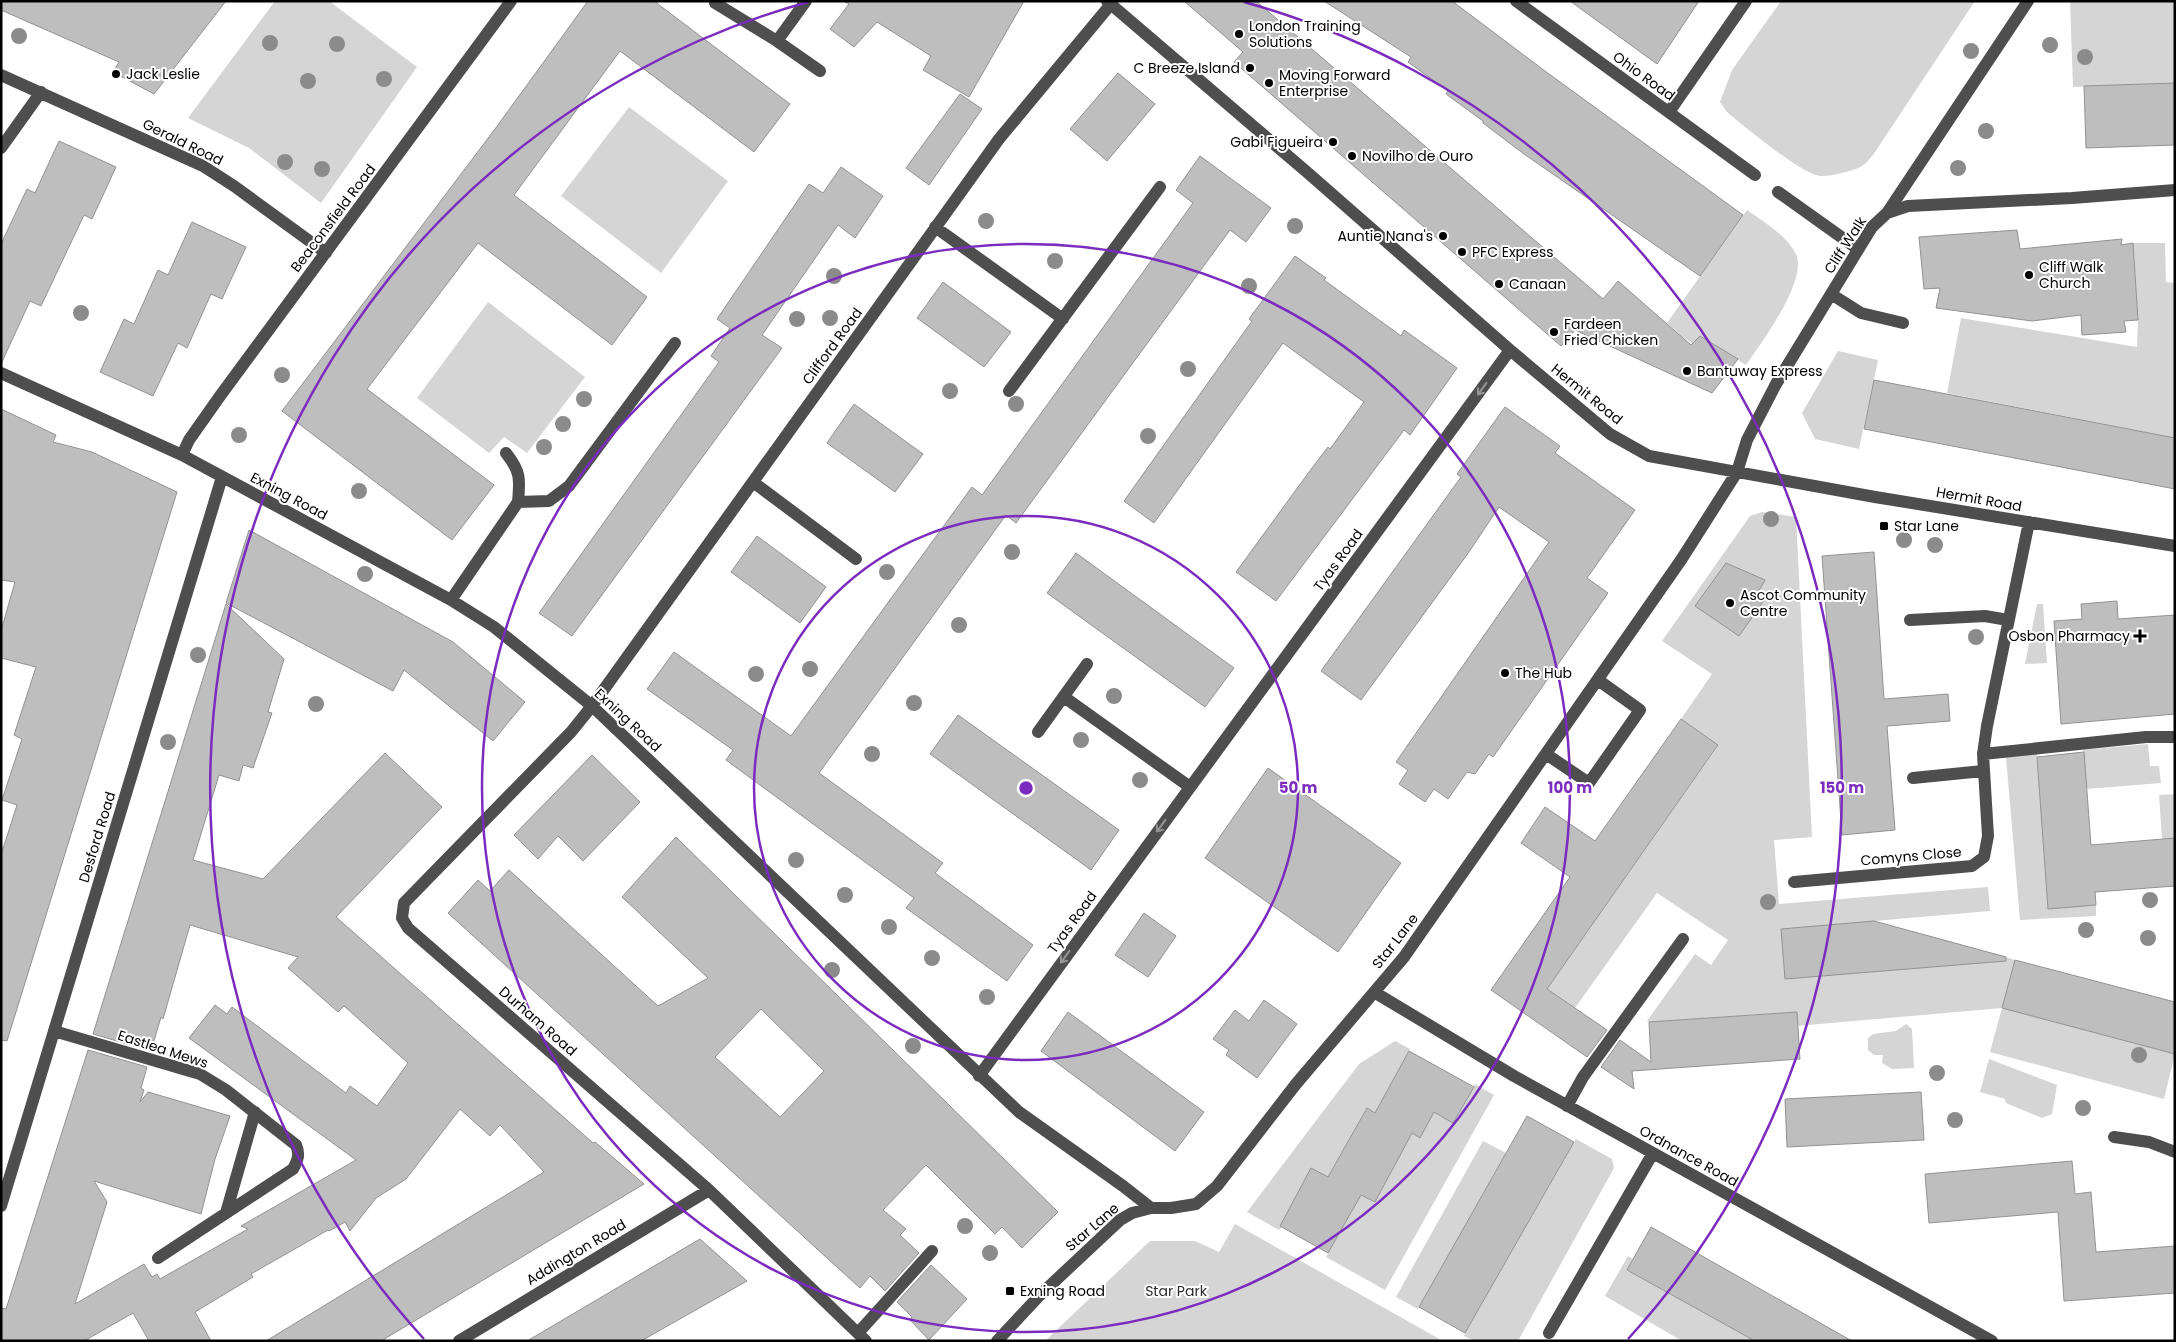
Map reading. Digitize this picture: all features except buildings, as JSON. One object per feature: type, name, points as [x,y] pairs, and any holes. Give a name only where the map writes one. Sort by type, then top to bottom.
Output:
[{"type":"street","name":"Beaconsfield Road","points":[[182,455],[200,425],[512,1]]},
{"type":"street","points":[[777,41],[806,1]]},
{"type":"street","name":"Ohio Road","points":[[1516,1],[1755,175]]},
{"type":"street","points":[[1669,112],[1746,1]]},
{"type":"street","points":[[1887,213],[2028,1]]},
{"type":"street","points":[[715,3],[777,41],[820,71]]},
{"type":"street","name":"Clifford Road","points":[[592,706],[999,139],[1109,3]]},
{"type":"street","name":"Hermit Road","points":[[1109,3],[1294,160],[1510,350],[1610,434],[1649,456],[2175,546]]},
{"type":"street","name":"Gerald Road","points":[[1,75],[203,166],[234,186],[326,253]]},
{"type":"street","points":[[1,148],[40,92]]},
{"type":"street","points":[[1009,391],[1160,187]]},
{"type":"street","name":"Cliff Walk","points":[[1737,472],[1747,440],[1776,384],[1872,227],[1887,213],[1908,206],[2072,198],[2175,190]]},
{"type":"street","points":[[1778,192],[1858,249]]},
{"type":"street","points":[[935,227],[1063,319]]},
{"type":"street","points":[[1831,294],[1861,313],[1903,323]]},
{"type":"street","points":[[518,502],[549,501],[569,486],[674,342]]},
{"type":"street","name":"Tyas Road","points":[[979,1076],[1510,350]]},
{"type":"street","name":"Exning Road","points":[[1,373],[182,455],[451,600],[494,627],[592,706],[1019,1112],[1152,1208]]},
{"type":"street","points":[[451,600],[518,502],[519,484],[517,467],[506,453]]},
{"type":"street","name":"Star Lane","points":[[997,1341],[1040,1295],[1107,1230],[1132,1213],[1152,1208],[1171,1208],[1196,1204],[1217,1186],[1296,1084],[1422,932],[1681,560],[1737,472]]},
{"type":"street","name":"Desford Road","points":[[1,1206],[222,477]]},
{"type":"street","points":[[753,482],[856,559]]},
{"type":"street","name":"Comyns Close","points":[[1794,882],[1972,866],[1984,857],[1988,836],[1983,754],[1986,726],[2029,522]]},
{"type":"street","points":[[1910,620],[1985,616],[2008,620]]},
{"type":"street","points":[[1038,732],[1087,664]]},
{"type":"street","points":[[1546,754],[1588,783],[1606,759],[1640,710],[1598,680]]},
{"type":"street","points":[[1064,697],[1190,787]]},
{"type":"street","name":"Durham Road","points":[[592,706],[571,732],[404,903],[402,918],[408,928],[709,1190],[862,1337]]},
{"type":"street","points":[[1983,754],[2146,737],[2175,737]]},
{"type":"street","points":[[1913,778],[1984,771]]},
{"type":"street","points":[[1567,1106],[1583,1077],[1682,940]]},
{"type":"street","name":"Ordnance Road","points":[[1374,992],[1567,1106],[1992,1341]]},
{"type":"street","name":"Eastlea Mews","points":[[54,1031],[200,1074],[226,1090],[296,1145],[299,1152],[298,1162],[286,1175],[158,1258]]},
{"type":"street","points":[[226,1213],[255,1112]]},
{"type":"street","points":[[2114,1137],[2149,1142],[2175,1152]]},
{"type":"street","points":[[1549,1333],[1652,1153]]},
{"type":"street","name":"Addington Road","points":[[459,1341],[709,1190]]},
{"type":"street","points":[[862,1337],[932,1251]]},
{"type":"green space","points":[[275,1],[329,1],[417,67],[321,203],[249,148],[188,118]]},
{"type":"green space","points":[[1781,1],[1975,1],[1873,155],[1865,164],[1858,168],[1820,176],[1787,159],[1727,112],[1720,102],[1732,70]]},
{"type":"green space","points":[[2070,1],[2175,1],[2175,83],[2073,87]]},
{"type":"green space","points":[[629,107],[728,181],[661,273],[561,196]]},
{"type":"green space","points":[[1747,210],[1774,229],[1787,241],[1796,254],[1798,266],[1795,280],[1781,311],[1746,365],[1701,336],[1693,344],[1667,323]]},
{"type":"green space","points":[[2133,243],[2165,243],[2166,282],[2175,283],[2175,438],[1947,393],[1961,318],[2137,347],[2138,320]]},
{"type":"green space","points":[[488,302],[585,377],[527,453],[504,437],[489,453],[417,398]]},
{"type":"green space","points":[[1838,351],[1878,360],[1859,449],[1815,439],[1802,413]]},
{"type":"green space","points":[[1762,512],[1796,517],[1812,837],[1774,840],[1779,904],[1988,887],[1990,911],[1781,929],[1785,978],[1994,961],[1993,953],[2015,960],[2003,1008],[2175,1054],[2164,1099],[1990,1052],[2002,1008],[1797,1026],[1796,1012],[1649,1022],[1647,1021],[1695,954],[1711,965],[1728,940],[1657,893],[1575,1008],[1547,989],[1718,746],[1681,719],[1712,674],[1662,641],[1750,516]]},
{"type":"green space","points":[[2037,604],[2043,604],[2047,663],[2025,664]]},
{"type":"green space","points":[[2148,744],[2150,766],[2159,766],[2161,783],[2086,789],[2083,750]]},
{"type":"green space","points":[[2037,753],[2048,908],[2096,905],[2096,916],[2020,920],[2006,757]]},
{"type":"green space","points":[[2175,794],[2175,838],[2162,839],[2159,795]]},
{"type":"green space","points":[[1906,1024],[1912,1029],[1914,1068],[1892,1069],[1882,1063],[1883,1055],[1874,1055],[1868,1050],[1868,1038],[1873,1034],[1896,1031]]},
{"type":"green space","points":[[1395,1041],[1410,1049],[1375,1113],[1366,1109],[1328,1177],[1279,1230],[1247,1212],[1359,1064]]},
{"type":"green space","points":[[1989,1059],[2057,1085],[2052,1114],[2042,1118],[2006,1103],[2005,1099],[1980,1092]]},
{"type":"green space","points":[[1475,1084],[1494,1095],[1385,1290],[1326,1257],[1360,1195],[1375,1202],[1412,1133],[1420,1138],[1434,1112],[1454,1123]]},
{"type":"green space","points":[[1576,1139],[1612,1159],[1614,1168],[1518,1341],[1474,1341],[1464,1336],[1465,1333]]},
{"type":"green space","points":[[1483,1141],[1506,1153],[1418,1309],[1396,1297]]},
{"type":"green space","name":"Star Park","points":[[1235,1224],[1443,1341],[1045,1341],[1150,1241],[1195,1241],[1219,1252]]},
{"type":"green space","points":[[1628,1256],[1633,1259],[1627,1270],[1755,1341],[1682,1341],[1605,1296]]},
{"type":"place","name":"London Training Solutions","points":[[1239,34]]},
{"type":"place","name":"C Breeze Island","points":[[1250,68]]},
{"type":"place","name":"Jack Leslie","points":[[116,74]]},
{"type":"place","name":"Moving Forward Enterprise","points":[[1269,83]]},
{"type":"place","name":"Gabi Figueira","points":[[1333,142]]},
{"type":"place","name":"Novilho de Ouro","points":[[1352,156]]},
{"type":"place","name":"Auntie Nana's","points":[[1443,236]]},
{"type":"place","name":"PFC Express","points":[[1462,252]]},
{"type":"place","name":"Cliff Walk Church","points":[[2029,275]]},
{"type":"place","name":"Canaan","points":[[1499,284]]},
{"type":"place","name":"Fardeen Fried Chicken","points":[[1554,332]]},
{"type":"place","name":"Bantuway Express","points":[[1687,371]]},
{"type":"place","name":"Star Lane","points":[[1884,526]]},
{"type":"place","name":"Ascot Community Centre","points":[[1730,603]]},
{"type":"place","name":"Osbon Pharmacy","points":[[2140,636]]},
{"type":"place","name":"The Hub","points":[[1505,673]]},
{"type":"place","name":"Exning Road","points":[[1010,1291]]}]
